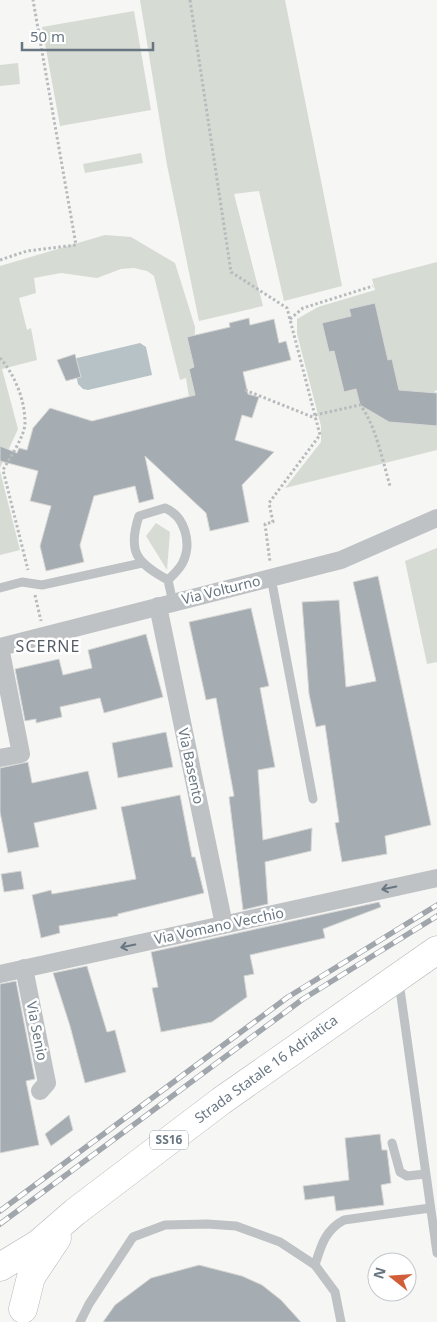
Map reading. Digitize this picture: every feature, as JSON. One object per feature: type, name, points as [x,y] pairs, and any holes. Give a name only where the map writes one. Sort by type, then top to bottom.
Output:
[{"type":"main road","name":"Strada Statale 16 Adriatica","points":[[0,1267],[38,1244],[75,1212],[220,1101],[394,978],[437,950]]},
{"type":"main road","name":"Strada Statale 16 Adriatica","points":[[22,1316],[31,1277],[75,1212]]},
{"type":"main road","name":"SS16","points":[[0,1277],[13,1287],[22,1316]]},
{"type":"street","name":"Via Volturno","points":[[0,647],[165,605],[272,583],[340,560],[437,518]]},
{"type":"street","name":"Via Basento","points":[[165,605],[224,925]]},
{"type":"street","points":[[0,647],[21,754],[0,758]]},
{"type":"street","name":"Via Vomano Vecchio","points":[[0,974],[437,878]]},
{"type":"street","name":"Via Senio","points":[[24,968],[47,1083],[40,1092]]},
{"type":"lane","points":[[165,605],[168,580],[183,563],[187,537],[178,516],[165,508],[139,516],[134,535],[134,549],[142,564],[168,580]]},
{"type":"lane","points":[[0,588],[22,582],[42,586],[142,564]]},
{"type":"lane","points":[[272,583],[313,799]]},
{"type":"lane","points":[[394,978],[400,989],[437,1253]]},
{"type":"lane","points":[[392,1143],[400,1172],[407,1176],[425,1174]]},
{"type":"lane","points":[[315,1265],[322,1240],[336,1225],[344,1220],[430,1208]]},
{"type":"lane","points":[[80,1322],[88,1304],[133,1237],[165,1225],[236,1226],[280,1242],[315,1265],[335,1292],[341,1322]]},
{"type":"path","points":[[0,260],[27,251],[76,245],[33,0]]},
{"type":"path","points":[[190,0],[231,272],[288,308],[320,435],[269,503],[273,522],[264,524],[272,583]]},
{"type":"path","points":[[290,319],[303,308],[373,286]]},
{"type":"path","points":[[0,358],[9,368],[20,392],[25,425],[3,470],[45,636]]},
{"type":"path","points":[[246,390],[315,416],[360,405],[365,411],[390,486]]},
{"type":"shaded area","points":[[140,0],[285,0],[342,286],[284,301],[259,191],[234,194],[263,306],[199,321],[167,165]]},
{"type":"shaded area","points":[[134,11],[151,110],[60,126],[42,27]]},
{"type":"shaded area","points":[[18,63],[20,84],[0,86],[0,65]]},
{"type":"shaded area","points":[[141,153],[143,163],[85,173],[83,164]]},
{"type":"shaded area","points":[[105,235],[131,237],[175,263],[195,327],[194,367],[189,369],[195,395],[189,397],[186,378],[180,380],[154,276],[147,271],[134,268],[121,269],[97,278],[61,273],[34,278],[36,293],[19,298],[27,330],[31,328],[37,360],[2,369],[18,429],[0,468],[0,266]]},
{"type":"shaded area","points":[[437,262],[437,390],[391,418],[388,360],[349,309],[351,316],[322,323],[329,352],[349,347],[353,363],[338,367],[344,392],[356,389],[363,407],[389,422],[437,426],[437,450],[285,488],[321,442],[321,426],[297,334],[297,319],[318,307],[375,290],[372,279]]},
{"type":"shaded area","points":[[140,343],[146,347],[152,375],[88,390],[83,389],[78,384],[73,359]]},
{"type":"shaded area","points":[[0,471],[20,550],[0,555]]},
{"type":"shaded area","points":[[156,523],[170,532],[167,570],[146,536]]},
{"type":"shaded area","points":[[437,548],[437,662],[427,664],[405,561]]},
{"type":"building","points":[[375,303],[388,360],[392,359],[399,390],[437,393],[437,426],[389,422],[360,405],[356,389],[344,392],[334,351],[329,352],[322,323],[351,316],[349,309]]},
{"type":"building","points":[[249,318],[250,325],[274,319],[279,343],[286,341],[291,360],[243,372],[248,394],[259,397],[252,418],[242,415],[235,440],[274,452],[242,485],[249,522],[210,531],[206,513],[145,456],[154,499],[139,503],[135,486],[94,496],[80,545],[84,562],[46,571],[40,546],[51,506],[30,501],[38,471],[0,461],[0,446],[17,453],[19,448],[27,450],[33,428],[50,408],[92,421],[195,395],[189,369],[194,367],[187,337],[230,327],[229,323]]},
{"type":"building","points":[[75,354],[81,377],[66,381],[57,360]]},
{"type":"building","points":[[378,576],[431,825],[385,836],[387,854],[342,862],[335,823],[339,822],[325,725],[316,727],[309,694],[302,602],[339,600],[346,687],[376,681],[353,582]]},
{"type":"building","points":[[251,608],[269,686],[260,688],[275,767],[258,770],[263,840],[312,828],[311,851],[265,862],[268,904],[243,910],[229,797],[234,796],[216,698],[206,700],[189,622]]},
{"type":"building","points":[[146,634],[163,697],[104,713],[100,698],[60,707],[62,717],[36,723],[36,719],[25,721],[15,669],[59,659],[63,675],[92,668],[88,650]]},
{"type":"building","points":[[166,732],[173,767],[118,778],[112,743]]},
{"type":"building","points":[[28,762],[32,783],[88,771],[97,809],[34,823],[39,847],[8,853],[0,812],[0,768]]},
{"type":"building","points":[[180,795],[192,857],[195,857],[204,893],[118,914],[118,916],[59,926],[60,933],[41,938],[32,895],[51,890],[52,894],[136,879],[121,807]]},
{"type":"building","points":[[21,871],[24,889],[4,892],[1,874]]},
{"type":"building","points":[[379,902],[381,907],[323,929],[325,938],[250,955],[254,974],[244,976],[247,997],[212,1022],[161,1032],[152,988],[158,987],[151,952]]},
{"type":"building","points":[[87,966],[107,1032],[115,1030],[126,1072],[85,1083],[70,1026],[53,973]]},
{"type":"building","points":[[16,981],[35,1079],[26,1081],[39,1145],[0,1153],[0,984]]},
{"type":"building","points":[[69,1115],[73,1130],[51,1146],[45,1134]]},
{"type":"building","points":[[380,1134],[382,1150],[387,1150],[391,1183],[381,1185],[384,1205],[336,1211],[334,1196],[305,1200],[303,1186],[349,1180],[345,1138]]},
{"type":"building","points":[[199,1265],[242,1276],[262,1285],[281,1300],[301,1322],[103,1322],[115,1305],[151,1278]]},
{"type":"railway","points":[[0,1211],[288,997],[437,905]]},
{"type":"railway","points":[[0,1224],[303,999],[437,916]]},
{"type":"district","name":"SCERNE","points":[[48,646]]}]
